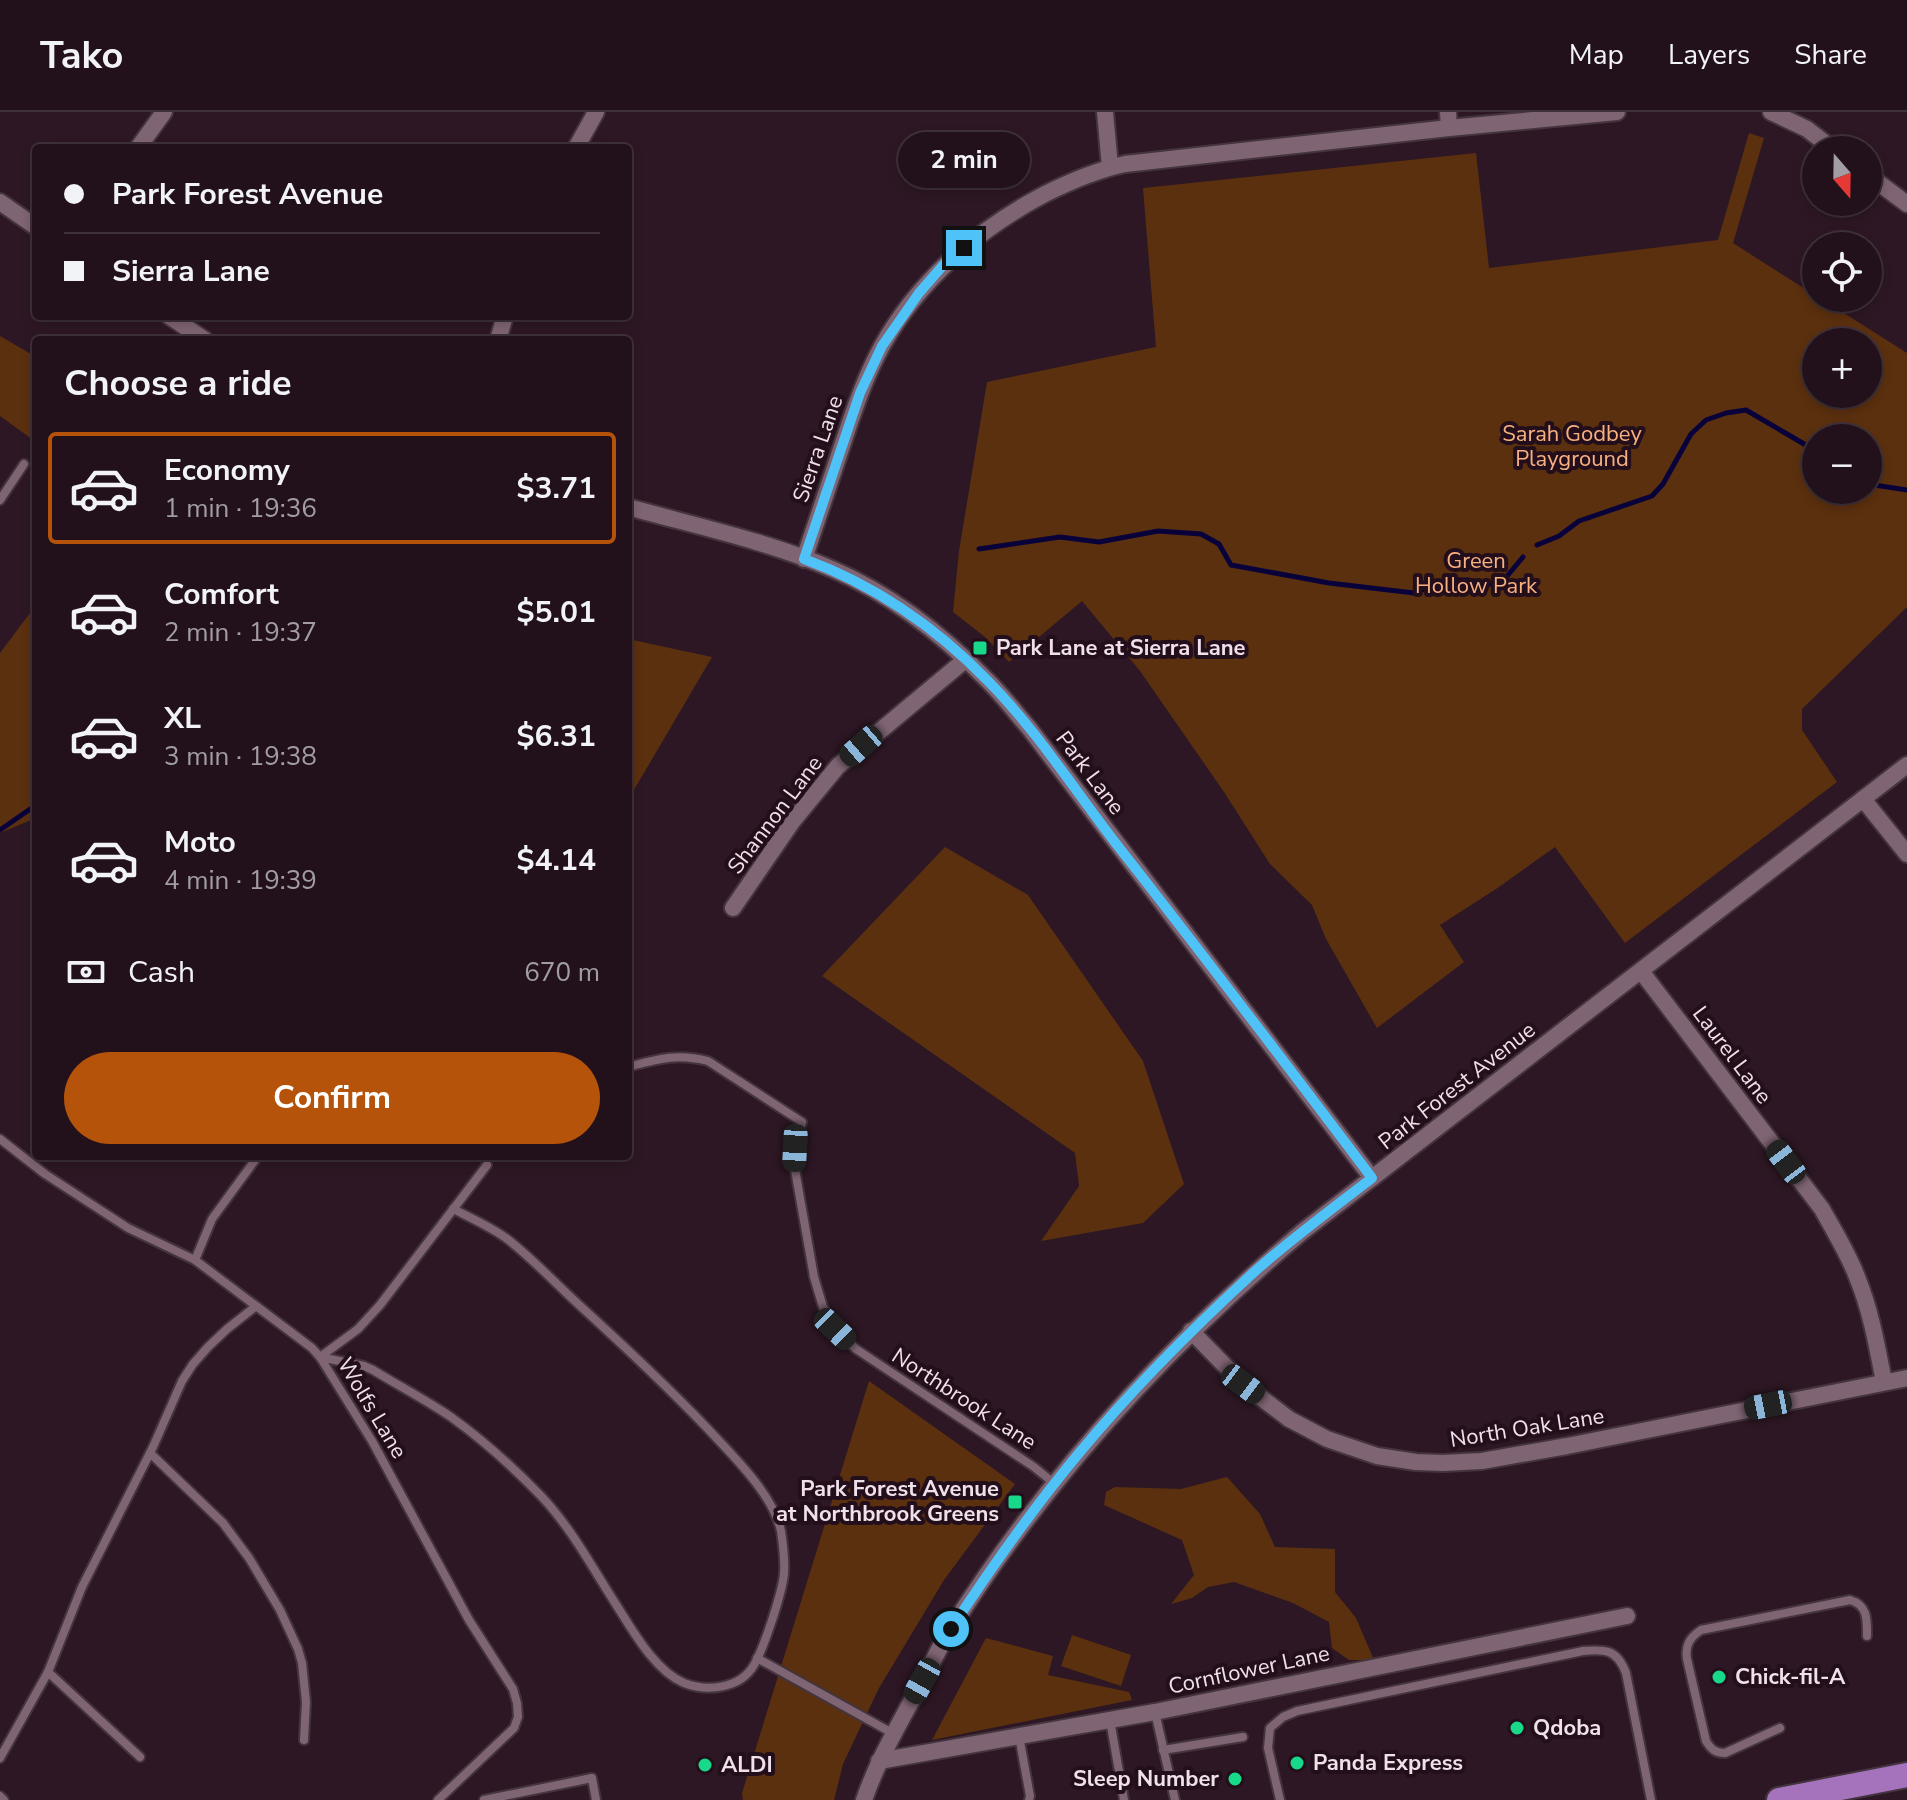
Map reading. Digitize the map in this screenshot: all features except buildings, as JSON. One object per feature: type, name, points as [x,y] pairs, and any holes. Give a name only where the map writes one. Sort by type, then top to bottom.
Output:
[{"type":"main road","points":[[1779,1800],[1907,1775]]},
{"type":"street","points":[[141,144],[164,112]]},
{"type":"street","points":[[578,144],[596,112]]},
{"type":"street","points":[[1105,112],[1110,167]]},
{"type":"street","name":"Sierra Lane","points":[[804,559],[860,393],[882,346],[919,293],[946,262],[1019,208],[1072,181],[1110,167],[1448,120],[1617,112]]},
{"type":"street","points":[[1771,112],[1816,136]]},
{"type":"street","points":[[1882,185],[1907,204]]},
{"type":"street","points":[[0,202],[32,224]]},
{"type":"street","points":[[175,320],[199,336]]},
{"type":"street","name":"Park Lane","points":[[632,508],[777,549],[833,569],[875,591],[926,625],[991,683],[1029,728],[1372,1178]]},
{"type":"street","name":"Shannon Lane","points":[[733,908],[792,822],[838,766],[965,660]]},
{"type":"street","name":"Park Forest Avenue","points":[[864,1800],[879,1761],[951,1629],[1002,1552],[1078,1453],[1191,1331],[1302,1232],[1907,765]]},
{"type":"street","points":[[1863,799],[1907,854]]},
{"type":"street","name":"Laurel Lane","points":[[1641,971],[1822,1209],[1857,1276],[1871,1319],[1884,1382]]},
{"type":"street","name":"North Oak Lane","points":[[1191,1331],[1243,1384],[1289,1419],[1327,1439],[1377,1456],[1416,1462],[1482,1461],[1907,1378]]},
{"type":"street","name":"Cornflower Lane","points":[[879,1761],[1155,1712],[1627,1616]]},
{"type":"lane","points":[[0,500],[24,464]]},
{"type":"lane","name":"Northbrook Lane","points":[[632,1066],[669,1057],[708,1061],[802,1122],[794,1164],[814,1277],[823,1307],[835,1329],[856,1349],[1055,1484]]},
{"type":"lane","name":"Wolfs Lane","points":[[0,1139],[45,1174],[128,1228],[195,1260],[320,1357],[372,1441],[469,1620],[513,1689],[517,1703],[518,1717],[514,1728],[438,1800]]},
{"type":"lane","points":[[195,1260],[212,1219],[255,1160]]},
{"type":"lane","points":[[320,1357],[371,1316],[487,1165]]},
{"type":"lane","points":[[320,1357],[373,1370],[449,1416],[517,1473],[563,1523],[656,1661],[680,1681],[695,1687],[710,1688],[733,1684],[744,1677],[757,1658],[784,1574],[781,1531],[766,1499],[728,1450],[655,1374],[506,1239],[453,1209]]},
{"type":"lane","points":[[0,1758],[2,1749],[48,1672],[82,1587],[150,1453],[182,1381],[193,1364],[227,1329],[255,1307]]},
{"type":"lane","points":[[150,1453],[223,1523],[249,1558],[280,1610],[302,1663],[306,1702],[304,1740]]},
{"type":"lane","points":[[1780,1728],[1732,1750],[1717,1753],[1711,1749],[1706,1741],[1687,1659],[1686,1650],[1693,1635],[1701,1630],[1850,1600],[1858,1602],[1867,1615],[1867,1636]]},
{"type":"lane","points":[[1280,1800],[1268,1748],[1270,1728],[1283,1717],[1297,1711],[1599,1649],[1613,1653],[1622,1662],[1626,1673],[1651,1800]]},
{"type":"lane","points":[[757,1658],[894,1734]]},
{"type":"lane","points":[[48,1672],[140,1757]]},
{"type":"lane","points":[[1155,1712],[1175,1800]]},
{"type":"lane","points":[[1110,1720],[1124,1800]]},
{"type":"lane","points":[[1019,1736],[1029,1800]]},
{"type":"lane","points":[[1163,1750],[1243,1737]]},
{"type":"lane","points":[[484,1800],[592,1778],[596,1800]]},
{"type":"green space","name":"Green Hollow Park","points":[[1749,133],[1764,138],[1733,243],[1802,287],[1802,312],[1842,312],[1867,328],[1802,328],[1802,408],[1882,408],[1882,337],[1907,353],[1907,607],[1802,709],[1802,730],[1837,782],[1625,943],[1555,847],[1440,925],[1464,962],[1377,1028],[1326,939],[1312,905],[1270,864],[1140,671],[1082,601],[1009,662],[985,637],[953,612],[959,551],[987,382],[1156,347],[1143,188],[1476,153],[1489,268],[1718,240]]},
{"type":"green space","points":[[0,336],[32,355],[32,439],[0,416]]},
{"type":"green space","points":[[32,610],[32,820],[0,833],[0,653]]},
{"type":"green space","points":[[632,640],[712,657],[632,793]]},
{"type":"green space","points":[[945,847],[1028,895],[1143,1061],[1184,1184],[1143,1223],[1041,1241],[1079,1186],[1075,1153],[822,976]]},
{"type":"green space","points":[[869,1381],[1015,1484],[944,1580],[879,1688],[843,1764],[834,1800],[743,1800],[742,1793]]},
{"type":"green space","points":[[1227,1477],[1260,1514],[1275,1547],[1335,1549],[1335,1592],[1356,1618],[1374,1660],[1349,1660],[1332,1648],[1329,1622],[1293,1603],[1234,1582],[1208,1587],[1192,1598],[1171,1604],[1194,1575],[1182,1540],[1104,1505],[1106,1492],[1115,1487],[1181,1489]]},
{"type":"green space","points":[[1072,1635],[1131,1655],[1121,1686],[1061,1666]]},
{"type":"green space","points":[[986,1638],[1053,1656],[1048,1675],[1129,1692],[1132,1700],[932,1740]]},
{"type":"waterway","points":[[1537,545],[1559,536],[1579,521],[1652,496],[1663,484],[1691,434],[1706,420],[1746,410],[1802,443]]},
{"type":"waterway","points":[[1882,486],[1907,490]]},
{"type":"waterway","points":[[979,549],[1060,537],[1099,542],[1158,531],[1201,534],[1219,544],[1231,565],[1329,583],[1414,593],[1450,580],[1496,585],[1523,557]]},
{"type":"waterway","points":[[0,830],[32,808]]},
{"type":"place","name":"Park Lane at Sierra Lane","points":[[980,648]]},
{"type":"place","name":"Park Forest Avenue at Northbrook Greens","points":[[1015,1502]]},
{"type":"place","name":"Chick-fil-A","points":[[1719,1677]]},
{"type":"place","name":"Qdoba","points":[[1517,1728]]},
{"type":"place","name":"Panda Express","points":[[1297,1763]]},
{"type":"place","name":"ALDI","points":[[705,1765]]},
{"type":"place","name":"Sleep Number","points":[[1235,1779]]},
{"type":"route","points":[[951,1629],[1002,1552],[1078,1453],[1130,1394],[1255,1271],[1372,1178],[1029,728],[991,683],[926,625],[875,591],[833,569],[804,559],[860,393],[882,346],[919,293],[946,262],[964,248]]},
{"type":"park label","name":"Sarah Godbey Playground","points":[[1572,446]]}]
